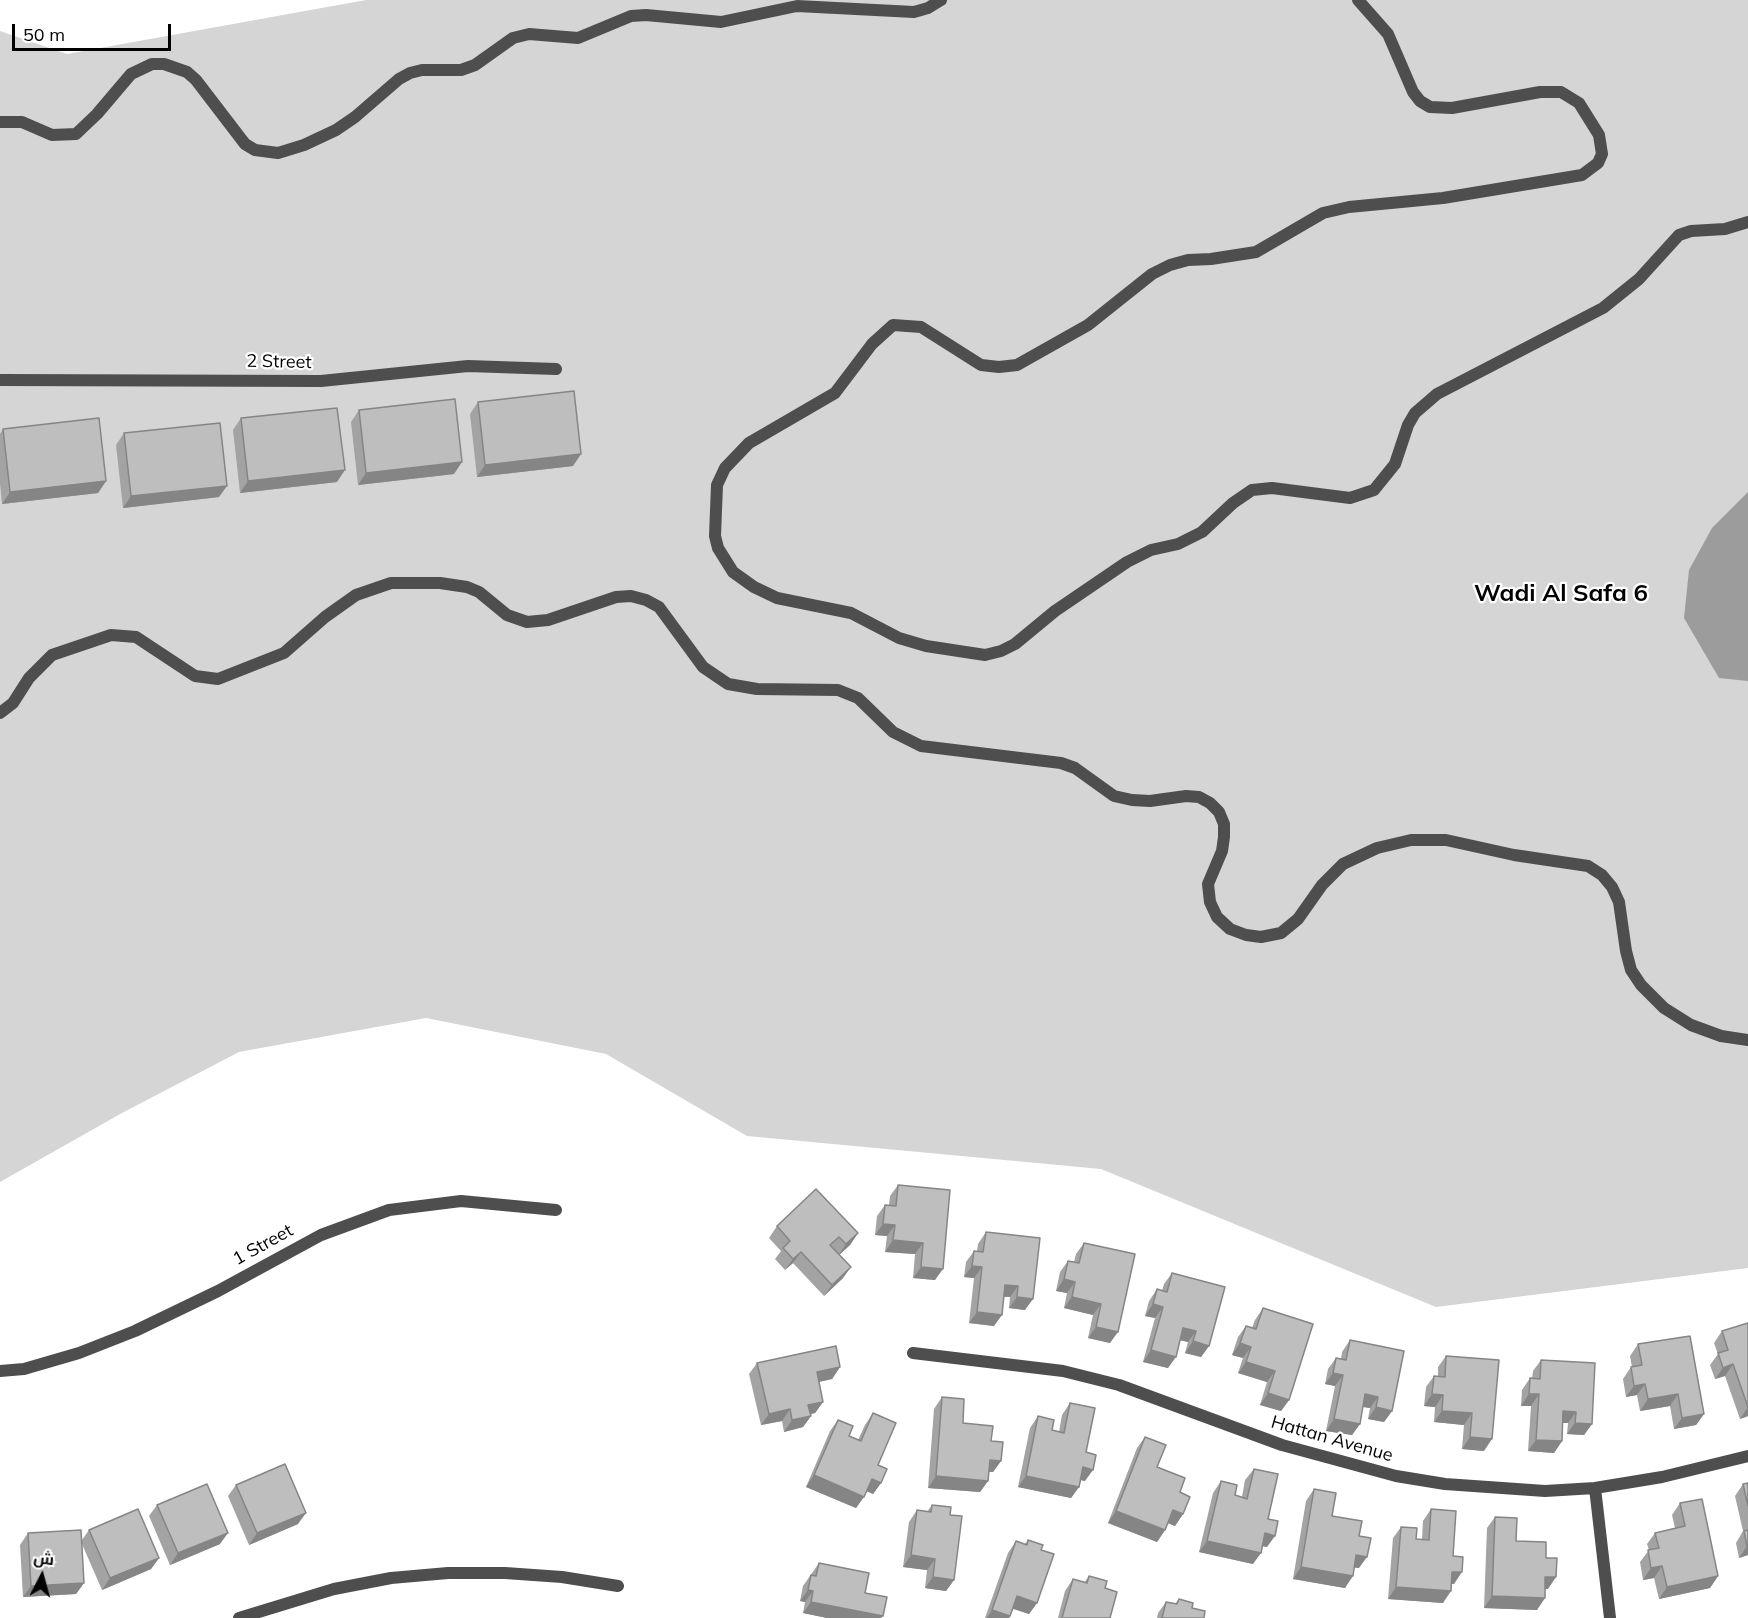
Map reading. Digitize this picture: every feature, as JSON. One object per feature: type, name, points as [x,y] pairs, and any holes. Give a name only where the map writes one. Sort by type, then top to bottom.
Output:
[{"type":"street","points":[[0,122],[22,122],[42,132],[61,136],[76,134],[97,114],[131,74],[152,64],[164,64],[187,72],[196,80],[245,144],[255,150],[278,153],[304,146],[336,130],[355,117],[399,79],[410,73],[461,70],[475,65],[513,38],[529,34],[578,38],[631,16],[646,15],[721,22],[797,6],[914,12],[928,8],[941,0]]},
{"type":"street","points":[[1358,0],[1388,34],[1413,92],[1420,101],[1430,107],[1452,108],[1540,92],[1561,92],[1579,103],[1599,135],[1602,154],[1598,163],[1582,174],[1443,198],[1349,207],[1323,213],[1256,252],[1222,258],[1188,260],[1170,265],[1152,274],[1088,325],[1017,365],[999,368],[981,364],[921,327],[893,325],[872,344],[835,393],[749,443],[725,468],[717,485],[714,520],[718,548],[733,572],[754,587],[777,598],[851,613],[899,638],[926,646],[985,655],[1001,651],[1015,644],[1055,611],[1138,555],[1178,544],[1202,532],[1233,503],[1252,490],[1272,488],[1350,498],[1374,490],[1395,464],[1415,413],[1437,394],[1603,308],[1639,279],[1679,235],[1691,231],[1725,229],[1748,222]]},
{"type":"street","name":"2 Street","points":[[0,380],[321,381],[468,366],[556,369]]},
{"type":"street","points":[[0,713],[13,703],[29,678],[52,655],[111,635],[136,637],[195,676],[218,679],[284,653],[348,600],[391,583],[440,583],[467,587],[479,592],[507,615],[527,622],[548,620],[616,597],[631,596],[659,607],[702,667],[728,684],[756,689],[838,690],[858,698],[893,732],[921,746],[1061,763],[1075,768],[1114,796],[1132,800],[1150,801],[1186,796],[1199,797],[1210,803],[1221,818],[1224,837],[1222,851],[1208,884],[1210,902],[1218,917],[1230,929],[1246,935],[1262,937],[1281,933],[1298,919],[1322,885],[1343,864],[1377,848],[1411,840],[1446,840],[1514,855],[1588,866],[1607,881],[1619,902],[1631,970],[1641,985],[1664,1008],[1691,1025],[1721,1036],[1748,1040]]},
{"type":"street","name":"1 Street","points":[[0,1371],[24,1369],[80,1353],[135,1331],[218,1291],[321,1235],[388,1210],[461,1201],[556,1210]]},
{"type":"street","name":"Hattan Avenue","points":[[914,1353],[1063,1371],[1119,1385],[1282,1445],[1396,1476],[1495,1489],[1545,1491],[1595,1488],[1662,1477],[1748,1456]]},
{"type":"street","points":[[1595,1488],[1610,1618]]},
{"type":"street","points":[[239,1618],[334,1589],[391,1578],[448,1573],[505,1572],[562,1577],[618,1586]]},
{"type":"shaded area","points":[[366,0],[1748,0],[1748,1268],[1436,1307],[1101,1169],[747,1136],[606,1054],[426,1018],[239,1052],[122,1113],[0,1182],[0,31],[67,54]]},
{"type":"shaded area","points":[[1748,492],[1748,681],[1719,678],[1684,618],[1689,570],[1712,528]]},
{"type":"building","points":[[574,391],[581,454],[485,465],[478,402]]},
{"type":"building","points":[[455,399],[462,462],[366,473],[359,410]]},
{"type":"building","points":[[337,408],[345,470],[248,481],[241,418]]},
{"type":"building","points":[[99,418],[106,481],[10,492],[3,429]]},
{"type":"building","points":[[220,423],[227,486],[131,496],[124,433]]},
{"type":"building","points":[[898,1185],[950,1190],[943,1269],[921,1267],[923,1243],[893,1240],[895,1225],[883,1224],[885,1205],[896,1206]]},
{"type":"building","points":[[816,1189],[858,1233],[846,1244],[839,1237],[830,1245],[851,1267],[832,1285],[801,1252],[793,1259],[783,1248],[790,1241],[777,1226]]},
{"type":"building","points":[[986,1232],[1040,1238],[1033,1299],[1017,1297],[1018,1286],[1005,1285],[1002,1315],[977,1312],[982,1267],[972,1266],[974,1251],[983,1252]]},
{"type":"building","points":[[1084,1243],[1135,1254],[1118,1332],[1096,1327],[1101,1304],[1072,1297],[1075,1282],[1064,1279],[1068,1261],[1079,1263]]},
{"type":"building","points":[[1172,1273],[1225,1287],[1209,1346],[1193,1341],[1196,1331],[1183,1328],[1176,1357],[1151,1350],[1163,1307],[1153,1304],[1157,1289],[1167,1292]]},
{"type":"building","points":[[1263,1308],[1313,1324],[1289,1400],[1268,1393],[1275,1371],[1246,1362],[1251,1347],[1240,1343],[1246,1326],[1256,1329]]},
{"type":"building","points":[[1748,1323],[1748,1407],[1733,1364],[1723,1368],[1718,1353],[1728,1350],[1722,1331]]},
{"type":"building","points":[[1690,1336],[1704,1414],[1682,1418],[1678,1394],[1648,1399],[1645,1384],[1634,1386],[1631,1367],[1642,1365],[1638,1344]]},
{"type":"building","points":[[1350,1340],[1404,1351],[1392,1411],[1376,1407],[1378,1397],[1365,1394],[1360,1424],[1334,1419],[1343,1375],[1333,1373],[1336,1358],[1346,1360]]},
{"type":"building","points":[[836,1346],[840,1367],[817,1372],[823,1402],[808,1405],[811,1416],[792,1420],[790,1409],[769,1414],[757,1363]]},
{"type":"building","points":[[1446,1356],[1499,1360],[1492,1439],[1470,1437],[1472,1413],[1442,1411],[1443,1395],[1432,1394],[1434,1376],[1445,1377]]},
{"type":"building","points":[[1541,1360],[1595,1363],[1592,1424],[1575,1423],[1576,1412],[1563,1411],[1562,1441],[1536,1440],[1539,1394],[1529,1394],[1530,1378],[1540,1379]]},
{"type":"building","points":[[942,1397],[964,1399],[963,1423],[993,1426],[991,1441],[1003,1442],[1001,1461],[990,1460],[988,1481],[936,1476]]},
{"type":"building","points":[[1070,1403],[1095,1408],[1086,1452],[1096,1455],[1093,1470],[1083,1467],[1079,1487],[1026,1476],[1038,1416],[1054,1420],[1052,1430],[1064,1433]]},
{"type":"building","points":[[873,1413],[896,1423],[878,1465],[887,1469],[881,1483],[872,1479],[864,1497],[814,1475],[838,1420],[853,1426],[849,1436],[861,1441]]},
{"type":"building","points":[[1145,1437],[1166,1445],[1157,1467],[1185,1478],[1180,1492],[1190,1497],[1183,1514],[1173,1510],[1165,1530],[1116,1511]]},
{"type":"building","points":[[285,1464],[306,1513],[257,1533],[236,1485]]},
{"type":"building","points":[[1254,1469],[1278,1474],[1268,1519],[1278,1521],[1275,1536],[1265,1533],[1261,1553],[1207,1541],[1221,1481],[1237,1485],[1235,1495],[1247,1499]]},
{"type":"building","points":[[1748,1483],[1748,1506],[1743,1484]]},
{"type":"building","points":[[207,1484],[228,1533],[178,1553],[157,1505]]},
{"type":"building","points":[[1314,1489],[1336,1493],[1332,1516],[1362,1521],[1359,1536],[1371,1538],[1367,1557],[1356,1555],[1353,1576],[1301,1567]]},
{"type":"building","points":[[1702,1499],[1718,1576],[1667,1587],[1662,1566],[1651,1568],[1648,1550],[1659,1548],[1655,1533],[1685,1526],[1680,1503]]},
{"type":"building","points":[[932,1505],[951,1507],[950,1515],[962,1516],[954,1580],[933,1577],[935,1559],[911,1555],[917,1510],[931,1512]]},
{"type":"building","points":[[138,1509],[159,1558],[110,1578],[89,1530]]},
{"type":"building","points":[[1431,1509],[1456,1511],[1453,1556],[1463,1557],[1462,1572],[1452,1572],[1451,1591],[1396,1587],[1401,1527],[1417,1528],[1416,1539],[1429,1540]]},
{"type":"building","points":[[1495,1517],[1517,1518],[1516,1541],[1546,1542],[1546,1558],[1557,1558],[1556,1577],[1545,1577],[1545,1598],[1492,1596]]},
{"type":"building","points":[[81,1530],[84,1583],[31,1586],[28,1533]]},
{"type":"building","points":[[1748,1530],[1748,1546],[1747,1546],[1744,1531]]},
{"type":"building","points":[[1028,1540],[1043,1545],[1041,1550],[1054,1554],[1037,1603],[1017,1596],[1010,1616],[992,1610],[1016,1541],[1027,1545]]},
{"type":"building","points":[[819,1563],[869,1573],[865,1593],[887,1597],[883,1616],[811,1602],[813,1591],[808,1590],[811,1575],[816,1576]]},
{"type":"building","points":[[1089,1576],[1107,1581],[1105,1588],[1117,1592],[1110,1618],[1062,1618],[1073,1579],[1087,1583]]},
{"type":"building","points":[[1179,1599],[1193,1603],[1192,1608],[1205,1611],[1204,1618],[1162,1618],[1166,1602],[1177,1604]]},
{"type":"district","name":"Wadi Al Safa 6","points":[[1561,594]]}]
